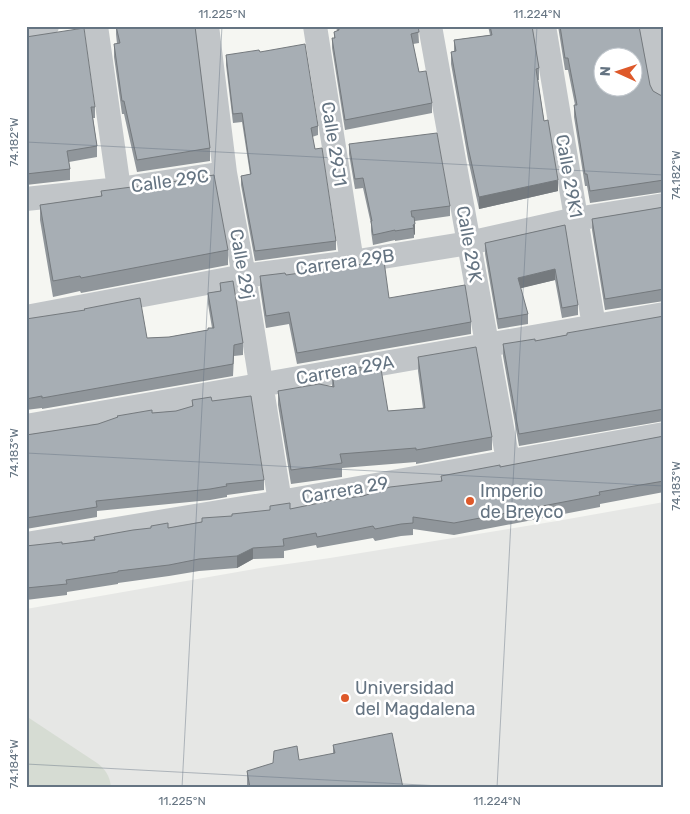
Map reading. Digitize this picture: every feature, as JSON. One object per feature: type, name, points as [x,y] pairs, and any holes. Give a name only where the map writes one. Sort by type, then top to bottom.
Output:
[{"type":"street","points":[[26,29],[47,26]]},
{"type":"street","points":[[96,26],[119,189]]},
{"type":"street","name":"Calle 29j","points":[[207,26],[225,173],[244,276],[280,502]]},
{"type":"street","name":"Calle 29J1","points":[[315,26],[352,262]]},
{"type":"street","name":"Calle 29K","points":[[430,26],[508,461]]},
{"type":"street","name":"Calle 29K1","points":[[544,26],[594,326]]},
{"type":"street","points":[[651,26],[664,94]]},
{"type":"street","name":"Calle 29C","points":[[26,199],[119,189],[225,173]]},
{"type":"street","name":"Carrera 29B","points":[[26,317],[244,276],[352,262],[469,243],[576,219],[664,205]]},
{"type":"street","name":"Carrera 29A","points":[[26,426],[664,314]]},
{"type":"street","name":"Carrera 29","points":[[26,544],[280,502],[664,434]]},
{"type":"shaded area","name":"Universidad del Magdalena","points":[[664,502],[664,788],[26,788],[26,609],[266,567],[557,521]]},
{"type":"shaded area","points":[[26,716],[97,763],[109,777],[111,788],[26,788]]},
{"type":"building","points":[[116,26],[195,26],[210,148],[137,160],[124,101],[122,101],[114,44],[120,43]]},
{"type":"building","points":[[338,26],[418,26],[419,32],[411,34],[419,72],[426,71],[432,103],[345,120],[332,38],[335,38],[334,32],[339,30]]},
{"type":"building","points":[[490,26],[532,26],[539,68],[536,69],[544,121],[548,120],[558,180],[479,197],[451,52],[456,51],[454,40],[492,35]]},
{"type":"building","points":[[560,26],[639,26],[650,85],[653,91],[664,96],[664,180],[590,191],[587,174],[585,174],[574,105],[577,105],[568,58],[565,58]]},
{"type":"building","points":[[84,28],[95,107],[91,107],[97,146],[67,151],[70,169],[26,174],[26,37]]},
{"type":"building","points":[[305,44],[318,126],[311,128],[315,149],[322,148],[336,241],[255,251],[241,176],[251,174],[242,113],[233,114],[226,55],[259,50],[260,52]]},
{"type":"building","points":[[437,133],[450,206],[411,211],[412,217],[414,217],[414,228],[373,235],[363,178],[355,179],[349,144]]},
{"type":"building","points":[[214,175],[228,250],[81,278],[80,276],[53,281],[40,205],[102,196],[101,191]]},
{"type":"building","points":[[664,207],[664,289],[605,299],[592,219]]},
{"type":"building","points":[[565,225],[578,305],[562,308],[555,269],[518,278],[528,314],[498,319],[485,243]]},
{"type":"building","points":[[384,261],[389,298],[465,285],[471,322],[297,353],[289,312],[266,316],[260,276],[285,273],[286,275]]},
{"type":"building","points":[[233,281],[243,343],[234,345],[233,364],[42,398],[42,396],[26,399],[26,319],[85,310],[140,298],[147,338],[169,337],[208,330],[208,328],[214,328],[208,293],[221,291],[220,283]]},
{"type":"building","points":[[664,316],[664,409],[519,434],[503,344],[535,339],[535,341],[567,335],[567,333]]},
{"type":"building","points":[[476,347],[492,437],[416,450],[416,448],[340,454],[342,463],[291,470],[278,391],[319,384],[334,387],[332,372],[361,367],[361,371],[381,369],[388,411],[425,408],[418,357]]},
{"type":"building","points":[[251,396],[264,480],[226,484],[227,486],[210,489],[96,501],[97,507],[26,518],[26,435],[98,424],[117,416],[152,410],[152,413],[176,411],[193,406],[192,400],[211,397],[212,401]]},
{"type":"building","points":[[664,436],[664,481],[599,492],[600,495],[454,523],[413,517],[413,523],[375,529],[373,526],[317,537],[316,533],[283,539],[284,546],[253,548],[237,556],[199,559],[169,565],[118,571],[66,580],[67,584],[26,588],[26,546],[95,540],[94,537],[151,528],[151,526],[168,523],[168,528],[202,522],[202,518],[232,516],[232,514],[270,510],[270,506],[290,503],[290,509],[363,496],[390,487],[442,481],[441,476],[500,465],[500,467]]},
{"type":"building","points":[[392,733],[403,788],[250,788],[247,771],[273,763],[274,751],[297,746],[299,760],[335,753],[333,745]]},
{"type":"place","name":"Imperio de Breyco","points":[[470,501]]},
{"type":"place","name":"Universidad del Magdalena","points":[[345,698]]}]
